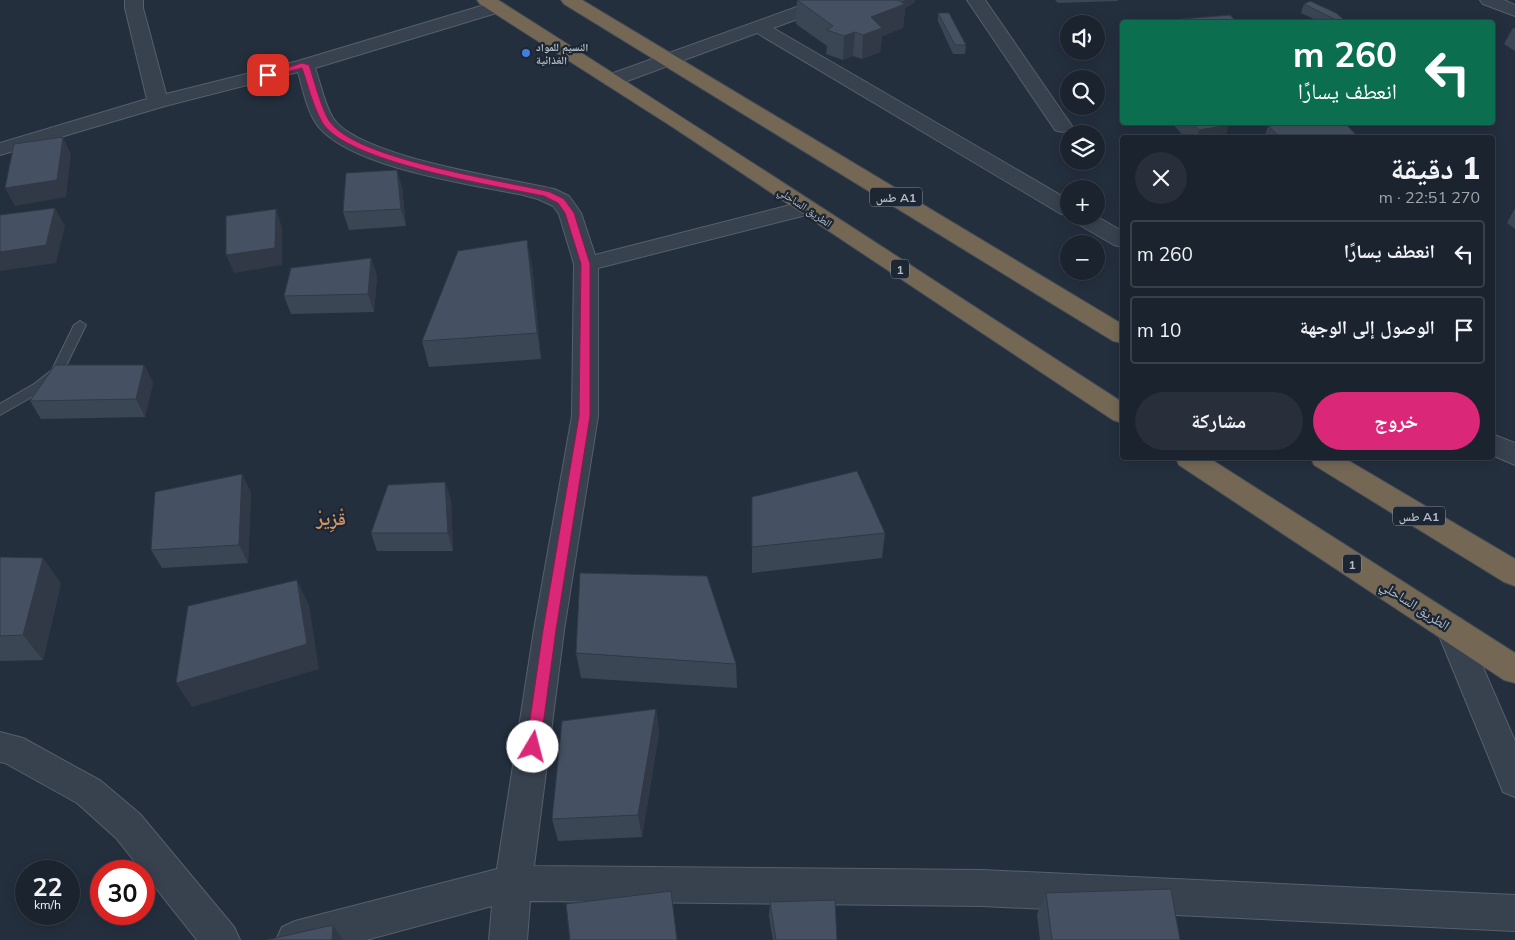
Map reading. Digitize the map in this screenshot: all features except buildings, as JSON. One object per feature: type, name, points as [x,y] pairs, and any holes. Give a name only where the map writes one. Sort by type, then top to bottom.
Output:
[{"type":"highway","name":"طس A1","points":[[570,0],[1120,334]]},
{"type":"highway","name":"الطريق الساحلي","points":[[491,4],[678,122],[806,208],[1120,413]]},
{"type":"highway","name":"الطريق الساحلي","points":[[1192,460],[1515,670]]},
{"type":"highway","name":"طس A1","points":[[1327,460],[1515,574]]},
{"type":"street","points":[[134,0],[134,8],[158,102]]},
{"type":"street","points":[[612,80],[832,0]]},
{"type":"street","points":[[976,0],[1061,125]]},
{"type":"street","points":[[1489,0],[1515,12]]},
{"type":"street","points":[[0,149],[158,102],[232,85],[305,65],[491,4]]},
{"type":"street","points":[[757,26],[1060,204]]},
{"type":"street","points":[[305,65],[326,122],[340,136],[359,146],[410,164],[530,189],[561,201],[570,213],[586,264],[585,416],[549,630],[514,883],[508,940]]},
{"type":"street","points":[[586,264],[806,208]]},
{"type":"street","points":[[1096,225],[1120,239]]},
{"type":"street","points":[[1451,628],[1515,781]]},
{"type":"street","points":[[0,747],[11,750],[89,792],[128,826],[220,940]]},
{"type":"street","points":[[294,940],[514,883],[982,888],[1515,913]]},
{"type":"lane","points":[[0,410],[58,374],[80,325]]},
{"type":"place","name":"النسيم للمواد الغذائية","points":[[526,53]]},
{"type":"district","name":"قْزِيرْ","points":[[331,518]]},
{"type":"route","points":[[268,75],[305,65],[326,122],[340,136],[359,146],[410,164],[546,194],[561,201],[570,213],[586,264],[585,416],[566,538],[549,630],[533,747]]}]
